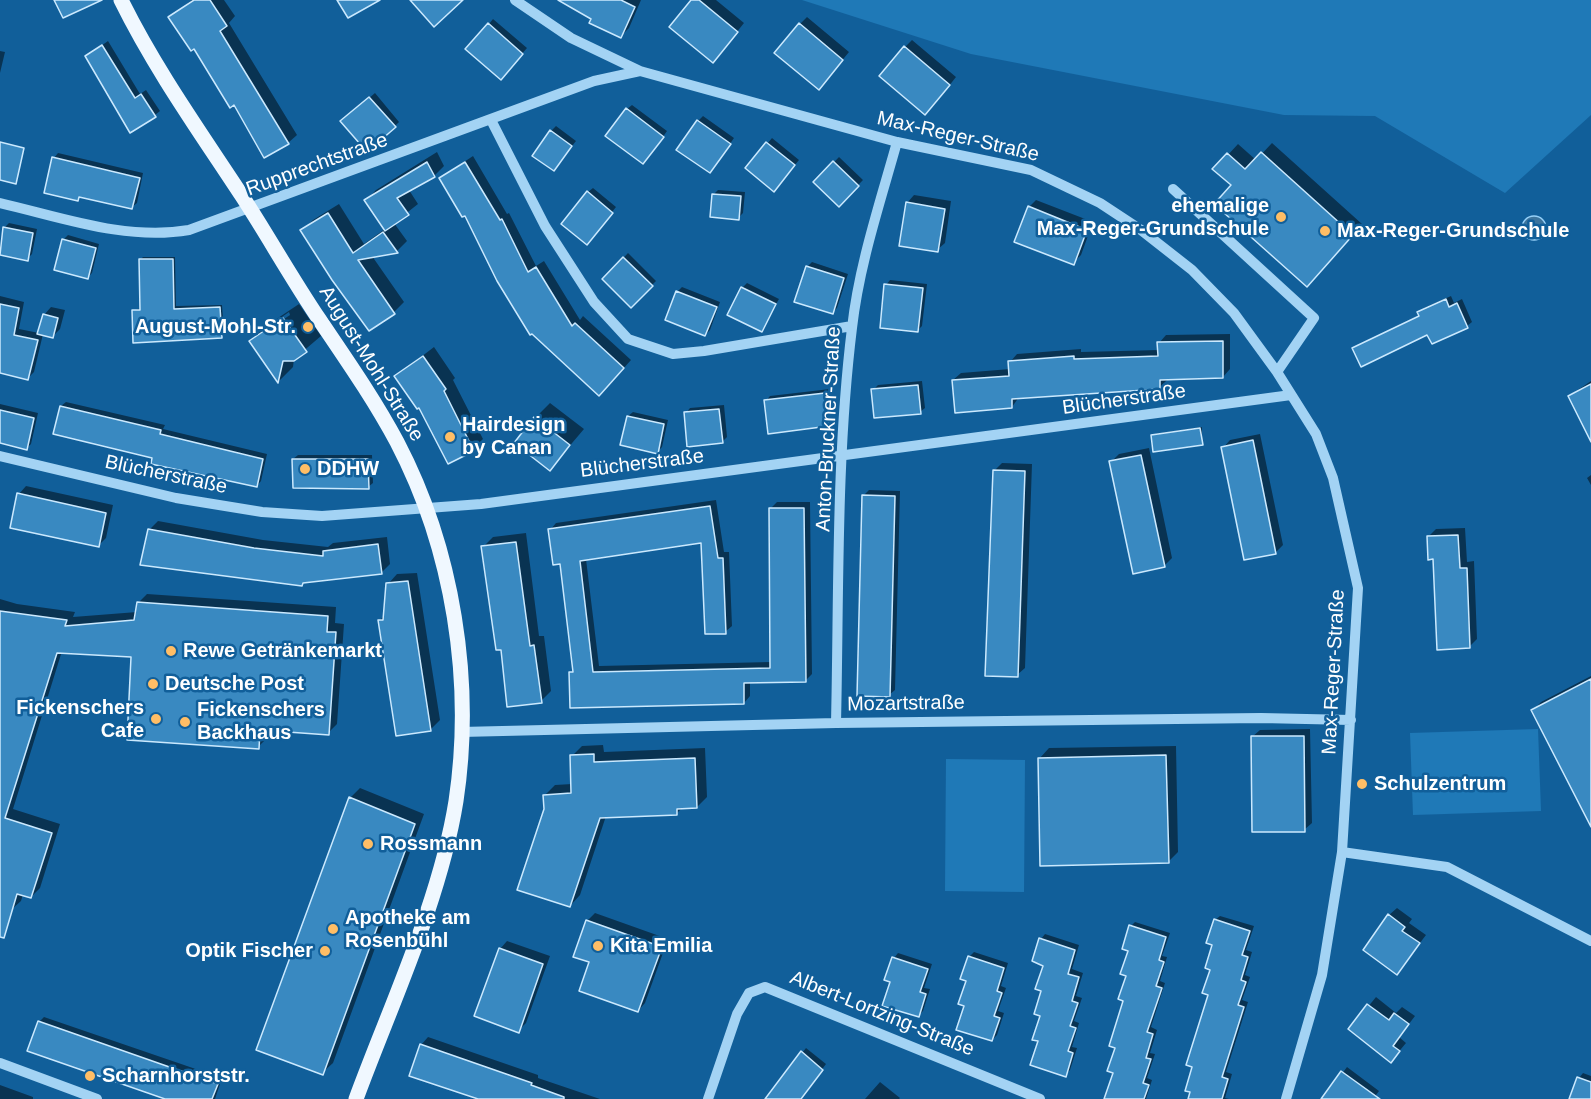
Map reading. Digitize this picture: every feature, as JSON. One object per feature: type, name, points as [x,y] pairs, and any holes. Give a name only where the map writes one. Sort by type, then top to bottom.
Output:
[{"type":"main road","name":"August-Mohl-Straße","points":[[121,0],[151,55],[392,434],[425,509],[443,564],[454,618],[461,732],[456,800],[436,885],[356,1099]]},
{"type":"street","name":"Max-Reger-Straße","points":[[515,0],[571,38],[640,71],[897,142],[1031,170],[1100,203],[1142,230],[1192,270],[1234,313],[1277,372],[1317,434],[1334,478],[1358,588],[1342,852],[1322,975],[1286,1099]]},
{"type":"street","name":"Rupprechtstraße","points":[[0,203],[104,227],[151,235],[189,230],[594,81],[640,71]]},
{"type":"street","points":[[491,120],[545,226],[594,302],[628,339],[673,354],[704,351],[852,326]]},
{"type":"street","name":"Anton-Bruckner-Straße","points":[[836,723],[842,456],[852,326],[868,246],[897,142]]},
{"type":"street","points":[[1173,189],[1314,318],[1277,372]]},
{"type":"street","name":"Blücherstraße","points":[[0,456],[176,498],[261,512],[322,516],[425,509],[842,456],[1292,395]]},
{"type":"street","name":"Mozartstraße","points":[[461,732],[836,723],[1261,718],[1351,720]]},
{"type":"street","points":[[1342,852],[1447,867],[1591,941]]},
{"type":"street","name":"Albert-Lortzing-Straße","points":[[708,1099],[737,1014],[749,993],[765,987],[1040,1099]]},
{"type":"street","points":[[0,1062],[97,1099]]},
{"type":"shaded area","points":[[802,0],[1591,0],[1591,115],[1505,193],[1375,116],[1284,115],[971,54]]},
{"type":"shaded area","points":[[1534,216],[1543,219],[1546,228],[1543,237],[1534,240],[1525,237],[1522,228],[1525,219]]},
{"type":"shaded area","points":[[1538,729],[1541,811],[1413,815],[1410,733]]},
{"type":"shaded area","points":[[946,759],[1025,760],[1024,892],[945,891]]},
{"type":"building","points":[[54,0],[102,0],[63,18]]},
{"type":"building","points":[[194,0],[210,0],[227,26],[220,31],[289,144],[264,158],[234,105],[230,108],[194,49],[191,51],[168,17]]},
{"type":"building","points":[[337,0],[380,0],[348,18]]},
{"type":"building","points":[[410,0],[463,0],[434,27]]},
{"type":"building","points":[[558,0],[621,0],[635,7],[621,38],[589,23],[591,19]]},
{"type":"building","points":[[691,0],[699,0],[738,32],[713,63],[669,27]]},
{"type":"building","points":[[488,23],[523,54],[501,80],[465,49]]},
{"type":"building","points":[[799,23],[843,60],[819,90],[774,53]]},
{"type":"building","points":[[102,45],[135,98],[141,94],[156,117],[130,133],[85,56]]},
{"type":"building","points":[[904,46],[950,85],[925,115],[879,76]]},
{"type":"building","points":[[369,97],[396,127],[367,152],[340,121]]},
{"type":"building","points":[[626,108],[664,137],[643,164],[605,136]]},
{"type":"building","points":[[697,120],[731,144],[710,173],[676,150]]},
{"type":"building","points":[[550,130],[572,146],[554,171],[532,156]]},
{"type":"building","points":[[0,142],[24,148],[16,184],[0,180]]},
{"type":"building","points":[[766,142],[795,165],[774,192],[745,168]]},
{"type":"building","name":"ehemalige Max-Reger-Grundschule","points":[[1261,152],[1353,235],[1307,287],[1214,204],[1231,185],[1212,169],[1227,153],[1245,169]]},
{"type":"building","points":[[52,157],[140,178],[132,209],[79,197],[78,201],[44,193]]},
{"type":"building","points":[[833,161],[859,186],[839,207],[813,182]]},
{"type":"building","points":[[427,162],[435,177],[397,198],[409,215],[385,231],[364,200]]},
{"type":"building","points":[[465,162],[500,220],[502,219],[528,272],[536,267],[572,326],[575,323],[624,368],[599,396],[532,334],[530,335],[497,281],[465,216],[462,217],[439,178]]},
{"type":"building","points":[[587,191],[613,213],[587,245],[561,224]]},
{"type":"building","points":[[712,194],[741,196],[739,220],[710,217]]},
{"type":"building","points":[[906,202],[945,209],[938,252],[899,246]]},
{"type":"building","points":[[1028,206],[1087,230],[1074,265],[1014,242]]},
{"type":"building","points":[[328,213],[353,253],[383,232],[398,253],[358,260],[395,314],[369,331],[300,230]]},
{"type":"building","points":[[3,227],[33,233],[28,261],[0,255]]},
{"type":"building","points":[[62,239],[96,248],[88,279],[54,270]]},
{"type":"building","points":[[623,257],[653,286],[631,308],[602,279]]},
{"type":"building","points":[[139,259],[173,259],[174,309],[220,307],[222,338],[133,343],[132,310],[140,310]]},
{"type":"building","points":[[806,266],[844,278],[833,314],[794,302]]},
{"type":"building","points":[[884,284],[923,288],[918,332],[880,328]]},
{"type":"building","points":[[741,287],[776,304],[762,332],[727,315]]},
{"type":"building","points":[[676,291],[717,307],[705,336],[665,320]]},
{"type":"building","points":[[1446,299],[1449,307],[1457,303],[1468,328],[1432,344],[1427,335],[1361,367],[1352,348],[1419,316],[1417,312]]},
{"type":"building","points":[[0,304],[19,308],[14,335],[38,340],[28,380],[0,373]]},
{"type":"building","points":[[43,314],[58,318],[53,338],[37,334]]},
{"type":"building","points":[[283,318],[307,352],[294,361],[283,361],[278,383],[249,341]]},
{"type":"building","points":[[1223,341],[1223,378],[1160,380],[1160,389],[1012,399],[1012,408],[955,413],[952,380],[1009,376],[1008,361],[1074,356],[1074,359],[1158,356],[1157,342]]},
{"type":"building","points":[[423,356],[446,389],[444,391],[474,451],[448,464],[419,408],[417,409],[394,376]]},
{"type":"building","points":[[1591,384],[1591,442],[1568,396]]},
{"type":"building","points":[[918,385],[921,414],[874,418],[871,389]]},
{"type":"building","points":[[825,393],[829,426],[768,434],[764,400]]},
{"type":"building","points":[[60,406],[161,430],[160,434],[263,459],[257,487],[151,464],[152,458],[53,434]]},
{"type":"building","points":[[719,409],[723,443],[687,447],[684,412]]},
{"type":"building","points":[[0,410],[34,418],[27,450],[0,443]]},
{"type":"building","points":[[627,416],[664,424],[658,454],[620,445]]},
{"type":"building","points":[[534,417],[570,445],[550,471],[514,443]]},
{"type":"building","points":[[1200,428],[1203,445],[1153,452],[1151,435]]},
{"type":"building","points":[[1253,440],[1276,554],[1244,560],[1221,447]]},
{"type":"building","points":[[1141,455],[1165,567],[1133,574],[1109,461]]},
{"type":"building","points":[[292,459],[368,459],[369,489],[293,488]]},
{"type":"building","points":[[993,470],[1025,471],[1018,677],[985,676]]},
{"type":"building","points":[[17,493],[106,513],[99,547],[10,528]]},
{"type":"building","points":[[862,495],[895,496],[890,697],[857,696]]},
{"type":"building","points":[[710,506],[718,558],[723,558],[726,634],[705,634],[701,543],[580,561],[593,672],[770,668],[769,508],[804,508],[806,682],[744,683],[744,704],[570,708],[569,672],[573,672],[560,564],[553,565],[548,529]]},
{"type":"building","points":[[148,529],[254,548],[323,556],[323,551],[378,544],[382,574],[303,583],[302,586],[140,565]]},
{"type":"building","points":[[1458,535],[1460,568],[1467,568],[1470,648],[1437,650],[1433,559],[1428,560],[1427,536]]},
{"type":"building","points":[[516,542],[530,646],[534,645],[542,703],[507,707],[501,650],[496,650],[481,546]]},
{"type":"building","points":[[408,581],[431,731],[396,736],[378,620],[383,620],[386,583]]},
{"type":"building","points":[[137,602],[328,616],[327,632],[336,632],[329,735],[260,730],[259,749],[127,740],[131,657],[57,653],[5,818],[52,833],[31,898],[17,894],[4,938],[0,937],[0,611],[67,620],[65,626],[134,620]]},
{"type":"building","points":[[1591,679],[1591,827],[1531,710]]},
{"type":"building","points":[[1251,736],[1304,736],[1305,832],[1252,832]]},
{"type":"building","points":[[594,754],[594,762],[695,758],[697,808],[677,809],[677,815],[600,818],[570,907],[517,890],[544,809],[543,795],[571,793],[570,755]]},
{"type":"building","points":[[1166,755],[1169,863],[1040,866],[1038,758]]},
{"type":"building","points":[[349,797],[415,824],[323,1075],[256,1050]]},
{"type":"building","points":[[1388,914],[1405,927],[1402,931],[1420,943],[1397,975],[1363,950]]},
{"type":"building","points":[[1214,919],[1250,931],[1242,955],[1248,957],[1241,980],[1246,982],[1238,1005],[1244,1007],[1222,1077],[1228,1079],[1222,1099],[1188,1099],[1190,1092],[1185,1091],[1192,1067],[1186,1065],[1208,995],[1202,993],[1210,970],[1205,968],[1212,945],[1206,943]]},
{"type":"building","points":[[586,920],[662,947],[638,1012],[579,991],[589,962],[573,957]]},
{"type":"building","points":[[1129,925],[1166,937],[1159,960],[1164,962],[1156,986],[1162,988],[1147,1032],[1153,1034],[1146,1058],[1151,1059],[1143,1083],[1149,1085],[1144,1099],[1104,1099],[1113,1073],[1107,1071],[1115,1048],[1109,1046],[1123,1001],[1118,999],[1126,976],[1120,974],[1128,951],[1122,949]]},
{"type":"building","points":[[1039,938],[1075,950],[1068,974],[1079,977],[1072,1001],[1078,1003],[1070,1026],[1076,1028],[1068,1051],[1073,1053],[1066,1077],[1030,1065],[1038,1041],[1032,1040],[1040,1016],[1034,1014],[1041,991],[1035,989],[1043,966],[1032,961]]},
{"type":"building","points":[[499,948],[543,964],[519,1033],[474,1016]]},
{"type":"building","points":[[968,956],[1004,968],[997,991],[1002,993],[994,1016],[1000,1018],[992,1041],[956,1030],[964,1006],[958,1004],[966,981],[960,979]]},
{"type":"building","points":[[892,957],[928,969],[920,992],[926,994],[919,1017],[882,1006],[890,982],[884,980]]},
{"type":"building","points":[[1367,1004],[1389,1020],[1394,1013],[1409,1024],[1393,1046],[1400,1051],[1391,1063],[1348,1029]]},
{"type":"building","points":[[38,1021],[218,1084],[212,1099],[165,1099],[27,1051]]},
{"type":"building","points":[[420,1044],[532,1083],[531,1085],[564,1097],[564,1099],[478,1099],[409,1076]]},
{"type":"building","points":[[801,1051],[823,1070],[801,1099],[765,1099]]},
{"type":"building","points":[[1341,1071],[1380,1099],[1321,1099]]},
{"type":"building","points":[[1577,1077],[1591,1082],[1591,1099],[1569,1099]]},
{"type":"place","name":"ehemalige Max-Reger-Grundschule","points":[[1281,217]]},
{"type":"place","name":"Max-Reger-Grundschule","points":[[1325,231]]},
{"type":"place","name":"August-Mohl-Str.","points":[[308,327]]},
{"type":"place","name":"Hairdesign by Canan","points":[[450,437]]},
{"type":"place","name":"DDHW","points":[[305,469]]},
{"type":"place","name":"Rewe Getränkemarkt","points":[[171,651]]},
{"type":"place","name":"Deutsche Post","points":[[153,684]]},
{"type":"place","name":"Fickenschers Cafe","points":[[156,719]]},
{"type":"place","name":"Fickenschers Backhaus","points":[[185,722]]},
{"type":"place","name":"Schulzentrum","points":[[1362,784]]},
{"type":"place","name":"Rossmann","points":[[368,844]]},
{"type":"place","name":"Apotheke am Rosenbühl","points":[[333,929]]},
{"type":"place","name":"Kita Emilia","points":[[598,946]]},
{"type":"place","name":"Optik Fischer","points":[[325,951]]},
{"type":"place","name":"Scharnhorststr.","points":[[90,1076]]}]
